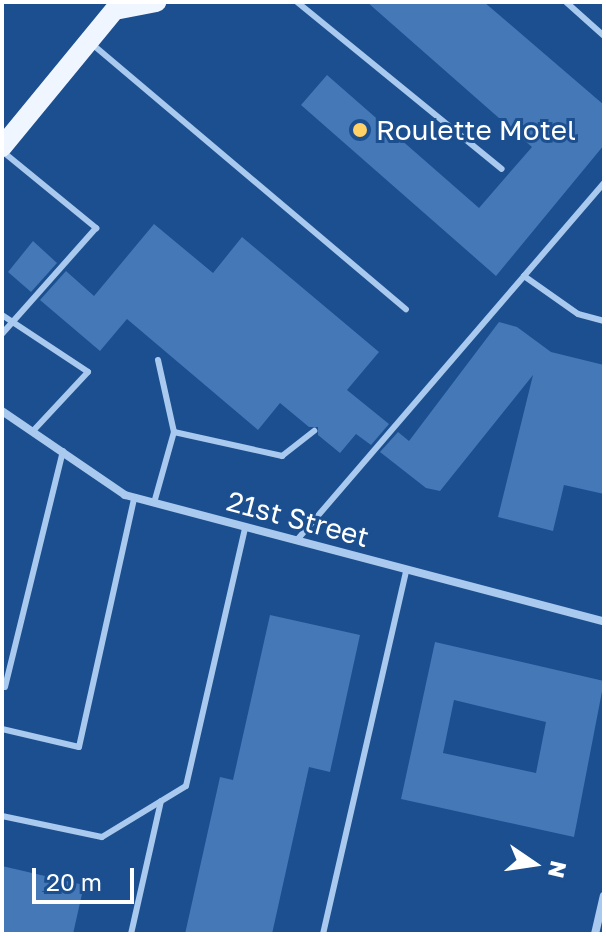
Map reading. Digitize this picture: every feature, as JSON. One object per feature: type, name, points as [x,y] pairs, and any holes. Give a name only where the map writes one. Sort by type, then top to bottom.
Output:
[{"type":"main road","points":[[2,149],[121,6],[156,2]]},
{"type":"street","name":"21st Street","points":[[2,411],[134,498],[604,622]]},
{"type":"street","points":[[595,934],[604,896]]},
{"type":"lane","points":[[297,2],[502,169]]},
{"type":"lane","points":[[566,2],[604,36]]},
{"type":"lane","points":[[92,44],[406,309]]},
{"type":"lane","points":[[2,149],[96,228],[2,334]]},
{"type":"lane","points":[[297,540],[604,183]]},
{"type":"lane","points":[[524,276],[578,314],[604,321]]},
{"type":"lane","points":[[2,315],[88,372],[33,431]]},
{"type":"lane","points":[[154,503],[174,432],[158,360]]},
{"type":"lane","points":[[174,432],[282,456],[314,431]]},
{"type":"lane","points":[[5,687],[63,451]]},
{"type":"lane","points":[[2,729],[79,747],[134,498]]},
{"type":"lane","points":[[2,816],[102,837],[186,786],[245,528]]},
{"type":"lane","points":[[323,934],[406,571]]},
{"type":"lane","points":[[131,934],[161,801]]},
{"type":"building","name":"Roulette Motel","points":[[367,2],[484,2],[604,105],[604,145],[496,276],[301,105],[327,75],[479,208],[532,147]]},
{"type":"building","points":[[154,224],[213,273],[242,237],[379,352],[347,390],[389,424],[371,445],[356,434],[340,453],[318,435],[318,427],[309,427],[280,403],[258,430],[127,319],[100,351],[40,300],[66,271],[94,296]]},
{"type":"building","points":[[33,241],[57,263],[31,292],[8,272]]},
{"type":"building","points":[[499,322],[517,327],[551,352],[604,365],[604,494],[564,485],[553,531],[498,517],[533,375],[440,491],[426,488],[380,452],[398,432],[409,441]]},
{"type":"building","points":[[270,615],[360,635],[330,772],[309,767],[272,934],[185,934],[220,777],[233,780]]},
{"type":"building","points":[[435,642],[604,681],[574,837],[401,799]],"holes":[[[454,700],[546,722],[536,773],[443,753]]]},
{"type":"building","points":[[2,866],[84,885],[73,934],[2,934]]},
{"type":"place","name":"Roulette Motel","points":[[360,130]]}]
